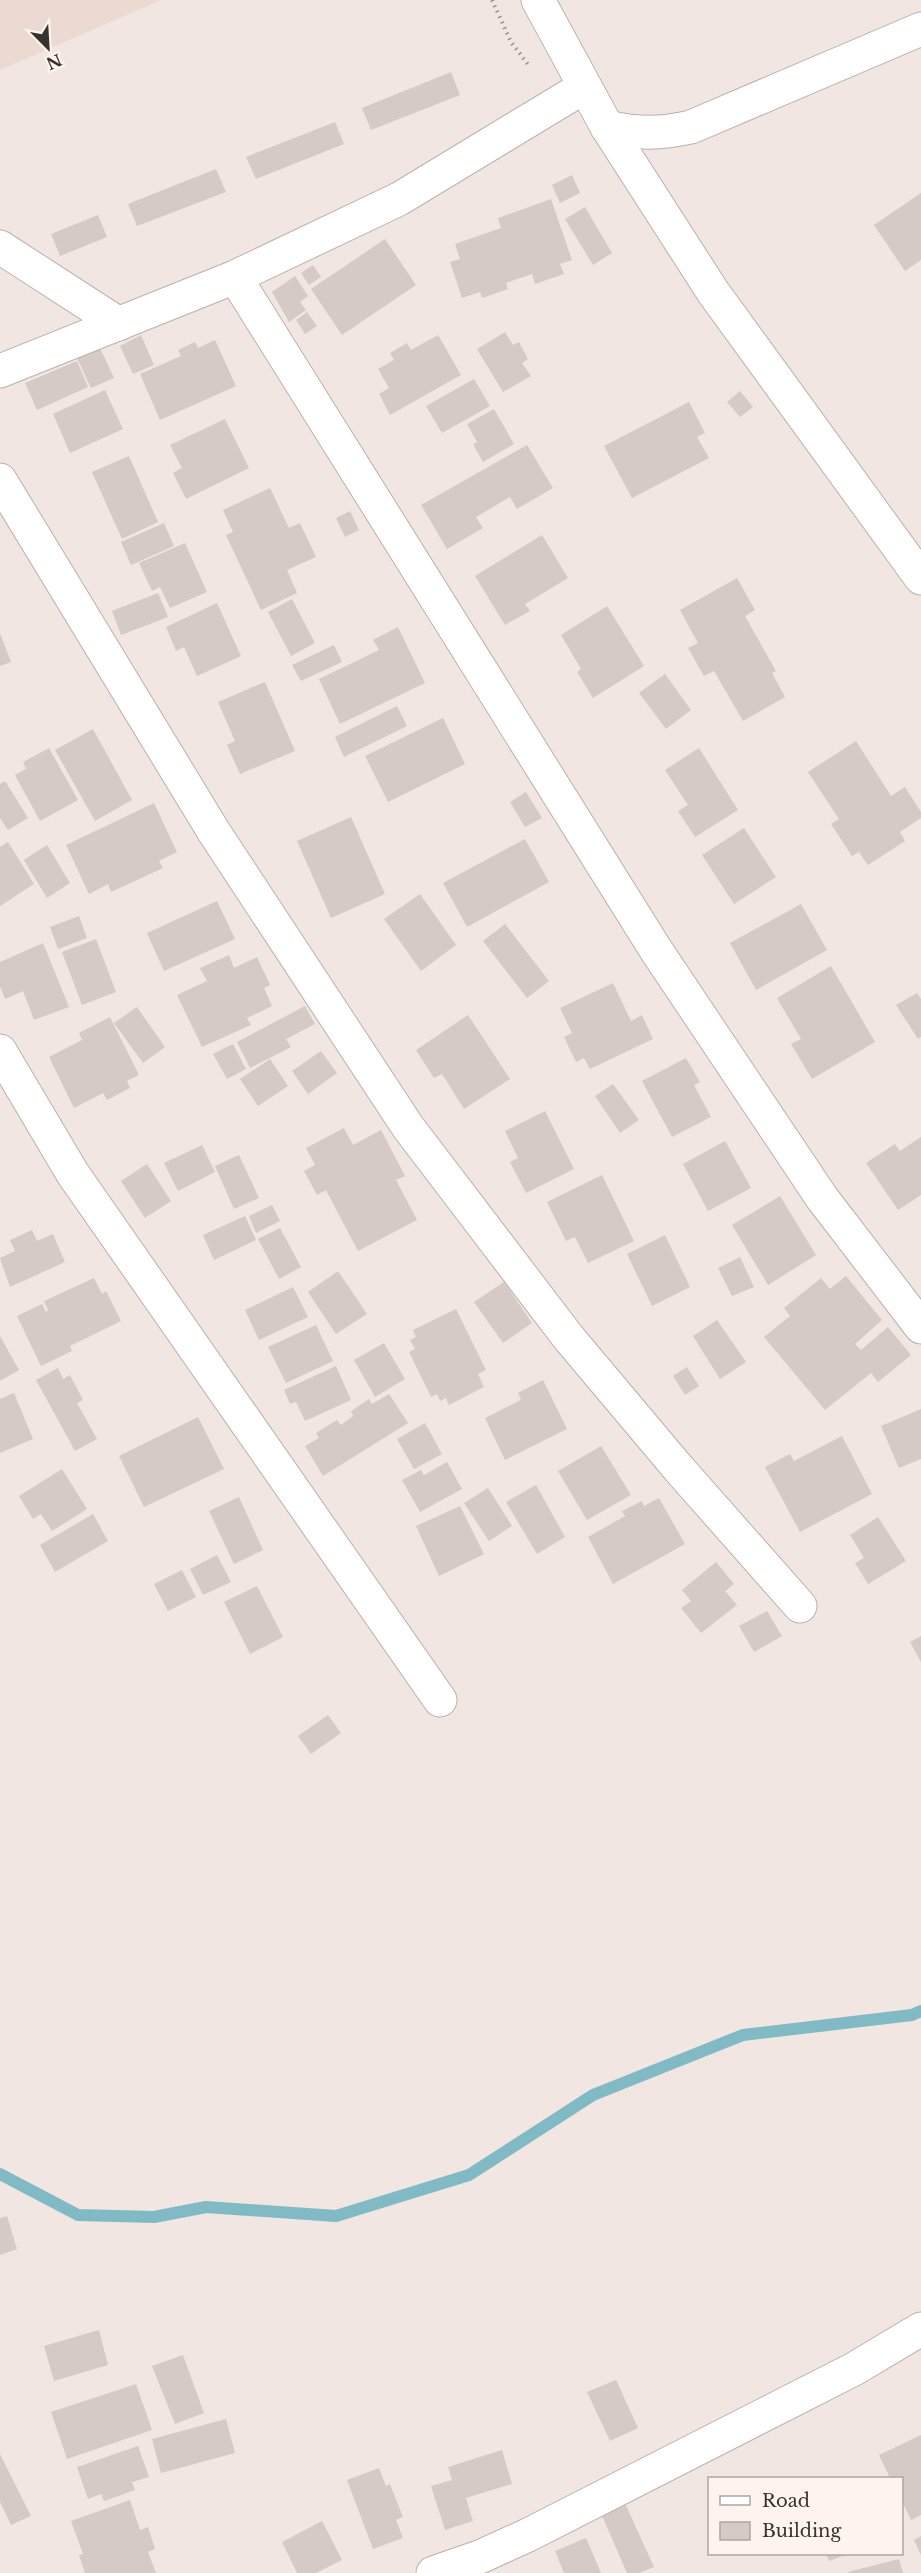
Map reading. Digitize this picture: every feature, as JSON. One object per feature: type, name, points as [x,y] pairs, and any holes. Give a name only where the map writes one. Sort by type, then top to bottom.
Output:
[{"type":"street","points":[[538,0],[607,127],[713,292],[921,578]]},
{"type":"street","points":[[607,127],[634,133],[662,133],[691,127],[921,29]]},
{"type":"street","points":[[0,371],[235,277],[399,199],[584,87]]},
{"type":"street","points":[[0,247],[119,324]]},
{"type":"street","points":[[235,277],[656,950],[822,1198],[921,1327]]},
{"type":"street","points":[[0,480],[214,832],[408,1127],[568,1337],[679,1469],[800,1606]]},
{"type":"street","points":[[0,1051],[73,1174],[440,1700]]},
{"type":"street","points":[[433,2573],[482,2556],[528,2535],[854,2369],[921,2329]]},
{"type":"shaded area","points":[[0,0],[161,0],[0,70]]},
{"type":"building","points":[[451,72],[460,95],[371,130],[362,108]]},
{"type":"building","points":[[335,122],[344,144],[256,179],[246,157]]},
{"type":"building","points":[[216,169],[226,192],[137,226],[128,204]]},
{"type":"building","points":[[572,175],[580,193],[560,203],[552,185]]},
{"type":"building","points":[[921,193],[921,260],[905,271],[874,225]]},
{"type":"building","points":[[551,199],[572,260],[560,264],[564,274],[535,284],[532,274],[506,283],[508,289],[482,298],[480,292],[462,298],[450,262],[460,259],[455,244],[501,228],[498,218]]},
{"type":"building","points":[[585,207],[612,253],[593,265],[565,219]]},
{"type":"building","points":[[98,215],[107,237],[60,256],[51,234]]},
{"type":"building","points":[[385,239],[416,285],[342,335],[311,289]]},
{"type":"building","points":[[313,265],[321,277],[309,285],[301,273]]},
{"type":"building","points":[[295,276],[308,296],[300,302],[306,310],[289,322],[272,292]]},
{"type":"building","points":[[307,312],[317,326],[305,334],[296,320]]},
{"type":"building","points":[[505,332],[513,345],[519,342],[528,359],[522,363],[531,376],[503,392],[477,349]]},
{"type":"building","points":[[141,335],[154,365],[133,374],[120,346]]},
{"type":"building","points":[[438,335],[461,375],[390,415],[379,394],[389,388],[378,369],[394,360],[390,353],[407,343],[411,350]]},
{"type":"building","points":[[215,340],[236,386],[160,420],[140,374],[181,356],[178,350],[195,342],[198,348]]},
{"type":"building","points":[[100,348],[114,378],[91,388],[77,358]]},
{"type":"building","points":[[77,361],[88,387],[37,410],[25,383]]},
{"type":"building","points":[[474,379],[490,406],[442,433],[426,406]]},
{"type":"building","points":[[105,390],[123,429],[70,453],[53,414]]},
{"type":"building","points":[[740,391],[753,407],[740,417],[727,402]]},
{"type":"building","points":[[689,402],[705,433],[697,437],[709,458],[632,498],[604,446]]},
{"type":"building","points":[[494,409],[514,444],[483,462],[473,444],[477,442],[467,424]]},
{"type":"building","points":[[225,419],[249,468],[186,499],[173,473],[182,468],[170,445]]},
{"type":"building","points":[[527,445],[553,488],[517,509],[510,497],[476,517],[483,528],[447,549],[421,505]]},
{"type":"building","points":[[129,456],[158,522],[122,539],[92,472]]},
{"type":"building","points":[[270,488],[289,528],[300,523],[316,557],[287,570],[297,593],[261,610],[226,535],[233,532],[223,510]]},
{"type":"building","points":[[350,511],[359,530],[345,537],[336,518]]},
{"type":"building","points":[[164,523],[174,546],[131,565],[121,542]]},
{"type":"building","points":[[542,535],[568,578],[525,604],[530,611],[505,625],[475,576]]},
{"type":"building","points":[[185,543],[207,592],[170,608],[160,587],[152,591],[139,563]]},
{"type":"building","points":[[737,578],[755,610],[745,616],[776,671],[772,673],[785,697],[743,721],[714,671],[704,676],[688,648],[698,643],[680,610]]},
{"type":"building","points":[[158,593],[168,617],[121,635],[112,611]]},
{"type":"building","points":[[292,599],[315,643],[291,656],[268,612]]},
{"type":"building","points":[[217,603],[241,656],[197,676],[184,647],[176,651],[166,627]]},
{"type":"building","points":[[607,606],[644,666],[593,698],[577,672],[581,669],[561,635]]},
{"type":"building","points":[[398,627],[425,683],[340,724],[319,679],[379,650],[373,640]]},
{"type":"building","points":[[0,633],[11,662],[0,666]]},
{"type":"building","points":[[334,645],[342,662],[301,681],[292,665]]},
{"type":"building","points":[[665,674],[691,710],[666,729],[639,693]]},
{"type":"building","points":[[265,682],[295,751],[240,774],[227,745],[235,741],[218,702]]},
{"type":"building","points":[[397,706],[407,726],[344,757],[335,737]]},
{"type":"building","points":[[443,718],[465,764],[388,802],[365,756]]},
{"type":"building","points":[[93,729],[132,800],[95,821],[55,750]]},
{"type":"building","points":[[856,741],[891,796],[905,787],[921,812],[921,818],[900,832],[905,841],[868,865],[859,852],[852,856],[831,824],[839,819],[808,772]]},
{"type":"building","points":[[49,748],[78,800],[40,821],[15,775],[26,769],[23,762]]},
{"type":"building","points":[[699,748],[738,810],[695,837],[678,811],[688,805],[665,770]]},
{"type":"building","points":[[5,781],[28,818],[8,830],[0,818],[0,784]]},
{"type":"building","points":[[526,792],[542,818],[525,827],[510,802]]},
{"type":"building","points":[[154,803],[177,852],[159,861],[163,868],[111,892],[108,884],[89,894],[66,845]]},
{"type":"building","points":[[351,817],[385,894],[331,918],[297,841]]},
{"type":"building","points":[[744,828],[776,877],[734,904],[702,855]]},
{"type":"building","points":[[525,839],[549,882],[467,927],[443,883]]},
{"type":"building","points":[[8,842],[34,884],[0,906],[0,847]]},
{"type":"building","points":[[47,845],[70,883],[47,898],[24,860]]},
{"type":"building","points":[[420,894],[456,945],[421,971],[384,919]]},
{"type":"building","points":[[217,901],[235,939],[164,971],[147,933]]},
{"type":"building","points":[[801,904],[827,950],[756,990],[730,943]]},
{"type":"building","points":[[79,916],[87,938],[58,949],[50,927]]},
{"type":"building","points":[[505,924],[549,981],[527,998],[483,941]]},
{"type":"building","points":[[96,939],[116,992],[82,1005],[62,952]]},
{"type":"building","points":[[43,943],[69,1007],[34,1020],[23,991],[5,999],[0,986],[0,962]]},
{"type":"building","points":[[229,955],[234,968],[257,957],[270,985],[264,988],[272,1006],[247,1018],[251,1025],[202,1047],[177,995],[207,981],[200,968]]},
{"type":"building","points":[[831,966],[875,1042],[812,1079],[791,1044],[801,1039],[777,998]]},
{"type":"building","points":[[613,983],[631,1021],[642,1015],[653,1039],[590,1069],[584,1058],[576,1062],[564,1037],[572,1033],[560,1008]]},
{"type":"building","points":[[917,993],[921,999],[921,1037],[918,1039],[896,1005]]},
{"type":"building","points":[[305,1006],[315,1024],[286,1039],[291,1047],[250,1068],[237,1042]]},
{"type":"building","points":[[137,1007],[165,1047],[143,1063],[114,1023]]},
{"type":"building","points":[[468,1015],[510,1079],[464,1109],[442,1074],[434,1078],[416,1050]]},
{"type":"building","points":[[110,1017],[139,1075],[127,1081],[130,1088],[107,1100],[103,1093],[74,1108],[49,1057],[82,1040],[79,1033]]},
{"type":"building","points":[[233,1044],[246,1069],[227,1079],[213,1054]]},
{"type":"building","points":[[321,1051],[337,1073],[308,1094],[292,1071]]},
{"type":"building","points":[[686,1058],[700,1082],[694,1085],[711,1117],[672,1137],[642,1081]]},
{"type":"building","points":[[270,1059],[288,1086],[258,1106],[240,1079]]},
{"type":"building","points":[[613,1084],[639,1120],[620,1133],[595,1096]]},
{"type":"building","points":[[545,1111],[574,1169],[526,1193],[510,1162],[518,1158],[505,1131]]},
{"type":"building","points":[[344,1128],[353,1145],[381,1130],[405,1176],[396,1180],[417,1220],[358,1251],[326,1190],[317,1195],[304,1171],[315,1165],[306,1148]]},
{"type":"building","points":[[921,1137],[921,1195],[898,1210],[866,1163],[895,1144],[900,1151]]},
{"type":"building","points":[[725,1141],[751,1188],[708,1211],[683,1164]]},
{"type":"building","points":[[202,1145],[215,1172],[178,1191],[164,1163]]},
{"type":"building","points":[[239,1155],[259,1198],[234,1209],[215,1166]]},
{"type":"building","points":[[147,1164],[171,1201],[145,1218],[121,1181]]},
{"type":"building","points":[[602,1175],[634,1241],[588,1263],[575,1237],[566,1241],[547,1202]]},
{"type":"building","points":[[780,1196],[816,1255],[768,1285],[732,1225]]},
{"type":"building","points":[[272,1205],[280,1221],[256,1233],[249,1216]]},
{"type":"building","points":[[245,1216],[256,1240],[214,1260],[203,1235]]},
{"type":"building","points":[[280,1228],[301,1267],[279,1279],[258,1239]]},
{"type":"building","points":[[32,1230],[37,1241],[53,1234],[65,1262],[10,1287],[0,1258],[15,1251],[10,1240]]},
{"type":"building","points":[[665,1235],[690,1287],[652,1306],[627,1254]]},
{"type":"building","points":[[740,1257],[754,1287],[732,1296],[718,1268]]},
{"type":"building","points":[[338,1271],[367,1314],[336,1334],[308,1292]]},
{"type":"building","points":[[846,1276],[882,1320],[855,1344],[861,1350],[888,1327],[911,1355],[878,1382],[871,1373],[825,1410],[764,1337],[790,1316],[784,1308],[821,1278],[830,1289]]},
{"type":"building","points":[[94,1278],[102,1294],[106,1291],[121,1321],[70,1346],[72,1351],[41,1366],[17,1316],[42,1304],[46,1312],[48,1310],[44,1301]]},
{"type":"building","points":[[504,1282],[532,1323],[503,1343],[474,1302]]},
{"type":"building","points":[[293,1287],[308,1317],[259,1340],[245,1310]]},
{"type":"building","points":[[456,1309],[486,1370],[478,1374],[484,1387],[449,1405],[446,1398],[440,1401],[437,1394],[431,1397],[409,1352],[415,1349],[410,1340],[416,1337],[413,1330]]},
{"type":"building","points":[[717,1320],[746,1362],[720,1379],[693,1336]]},
{"type":"building","points":[[316,1325],[333,1361],[286,1383],[268,1347]]},
{"type":"building","points":[[0,1336],[19,1370],[0,1381]]},
{"type":"building","points":[[384,1343],[405,1379],[375,1397],[354,1360]]},
{"type":"building","points":[[336,1366],[351,1400],[305,1421],[296,1402],[290,1404],[284,1390]]},
{"type":"building","points":[[687,1367],[699,1386],[685,1395],[673,1376]]},
{"type":"building","points":[[58,1368],[63,1379],[70,1375],[83,1400],[77,1403],[97,1439],[75,1451],[36,1380]]},
{"type":"building","points":[[543,1380],[567,1429],[505,1460],[485,1418],[521,1400],[518,1393]]},
{"type":"building","points":[[14,1393],[33,1439],[0,1453],[0,1399]]},
{"type":"building","points":[[389,1394],[408,1423],[323,1476],[305,1446],[319,1438],[316,1433],[337,1420],[341,1425],[353,1416],[351,1411],[369,1399],[372,1404]]},
{"type":"building","points":[[921,1409],[921,1459],[899,1468],[881,1426]]},
{"type":"building","points":[[198,1417],[224,1469],[144,1507],[119,1456]]},
{"type":"building","points":[[425,1423],[442,1454],[414,1469],[397,1439]]},
{"type":"building","points":[[842,1436],[872,1494],[800,1532],[765,1467],[790,1454],[794,1461]]},
{"type":"building","points":[[601,1446],[631,1495],[587,1520],[558,1471]]},
{"type":"building","points":[[447,1462],[462,1489],[420,1512],[402,1480],[421,1470],[424,1475]]},
{"type":"building","points":[[62,1469],[87,1509],[52,1531],[41,1514],[33,1519],[19,1496]]},
{"type":"building","points":[[536,1485],[565,1537],[537,1554],[506,1502]]},
{"type":"building","points":[[488,1488],[512,1526],[489,1541],[464,1503]]},
{"type":"building","points":[[239,1497],[263,1550],[234,1564],[209,1511]]},
{"type":"building","points":[[659,1498],[685,1544],[613,1584],[588,1537],[625,1516],[622,1511],[642,1501],[644,1506]]},
{"type":"building","points":[[460,1506],[484,1554],[439,1576],[416,1526]]},
{"type":"building","points":[[93,1514],[108,1541],[55,1572],[40,1545]]},
{"type":"building","points":[[878,1517],[906,1561],[868,1584],[855,1563],[864,1558],[850,1535]]},
{"type":"building","points":[[217,1555],[231,1582],[203,1595],[190,1569]]},
{"type":"building","points":[[716,1562],[734,1584],[725,1591],[737,1605],[701,1633],[681,1608],[691,1601],[682,1590]]},
{"type":"building","points":[[182,1570],[196,1597],[168,1611],[154,1584]]},
{"type":"building","points":[[257,1586],[283,1637],[250,1654],[224,1602]]},
{"type":"building","points":[[767,1611],[782,1636],[754,1652],[739,1626]]},
{"type":"building","points":[[921,1636],[921,1662],[910,1642]]},
{"type":"building","points":[[328,1715],[341,1733],[311,1754],[298,1736]]},
{"type":"building","points":[[7,2216],[17,2249],[0,2255],[0,2218]]},
{"type":"building","points":[[99,2330],[108,2365],[54,2381],[44,2346]]},
{"type":"building","points":[[183,2355],[204,2413],[175,2424],[152,2366]]},
{"type":"building","points":[[616,2380],[638,2428],[610,2441],[587,2392]]},
{"type":"building","points":[[136,2384],[152,2430],[67,2459],[51,2412]]},
{"type":"building","points":[[226,2419],[235,2453],[161,2473],[152,2439]]},
{"type":"building","points":[[921,2435],[921,2515],[911,2520],[903,2503],[903,2477],[890,2477],[879,2455]]},
{"type":"building","points":[[138,2446],[149,2477],[132,2482],[135,2490],[104,2501],[101,2494],[88,2499],[77,2467]]},
{"type":"building","points":[[502,2450],[512,2484],[466,2498],[473,2521],[445,2530],[431,2486],[452,2480],[448,2467]]},
{"type":"building","points":[[0,2454],[31,2516],[11,2525],[0,2502]]},
{"type":"building","points":[[379,2468],[386,2486],[390,2484],[403,2517],[396,2520],[403,2538],[373,2549],[347,2480]]},
{"type":"building","points":[[623,2499],[654,2567],[639,2573],[627,2573],[599,2509]]},
{"type":"building","points":[[130,2500],[140,2530],[148,2527],[155,2549],[148,2552],[156,2573],[85,2573],[79,2555],[83,2554],[71,2521]]},
{"type":"building","points":[[322,2521],[342,2560],[316,2573],[297,2573],[282,2542]]},
{"type":"building","points":[[921,2536],[921,2555],[914,2540]]},
{"type":"building","points":[[586,2538],[601,2573],[564,2573],[555,2551]]},
{"type":"building","points":[[826,2555],[845,2555],[829,2561]]},
{"type":"building","points":[[899,2559],[903,2573],[848,2573],[848,2572]]},
{"type":"waterway","points":[[0,2174],[78,2215],[154,2217],[206,2207],[336,2216],[469,2175],[593,2095],[743,2035],[912,2015],[921,2011]]}]
